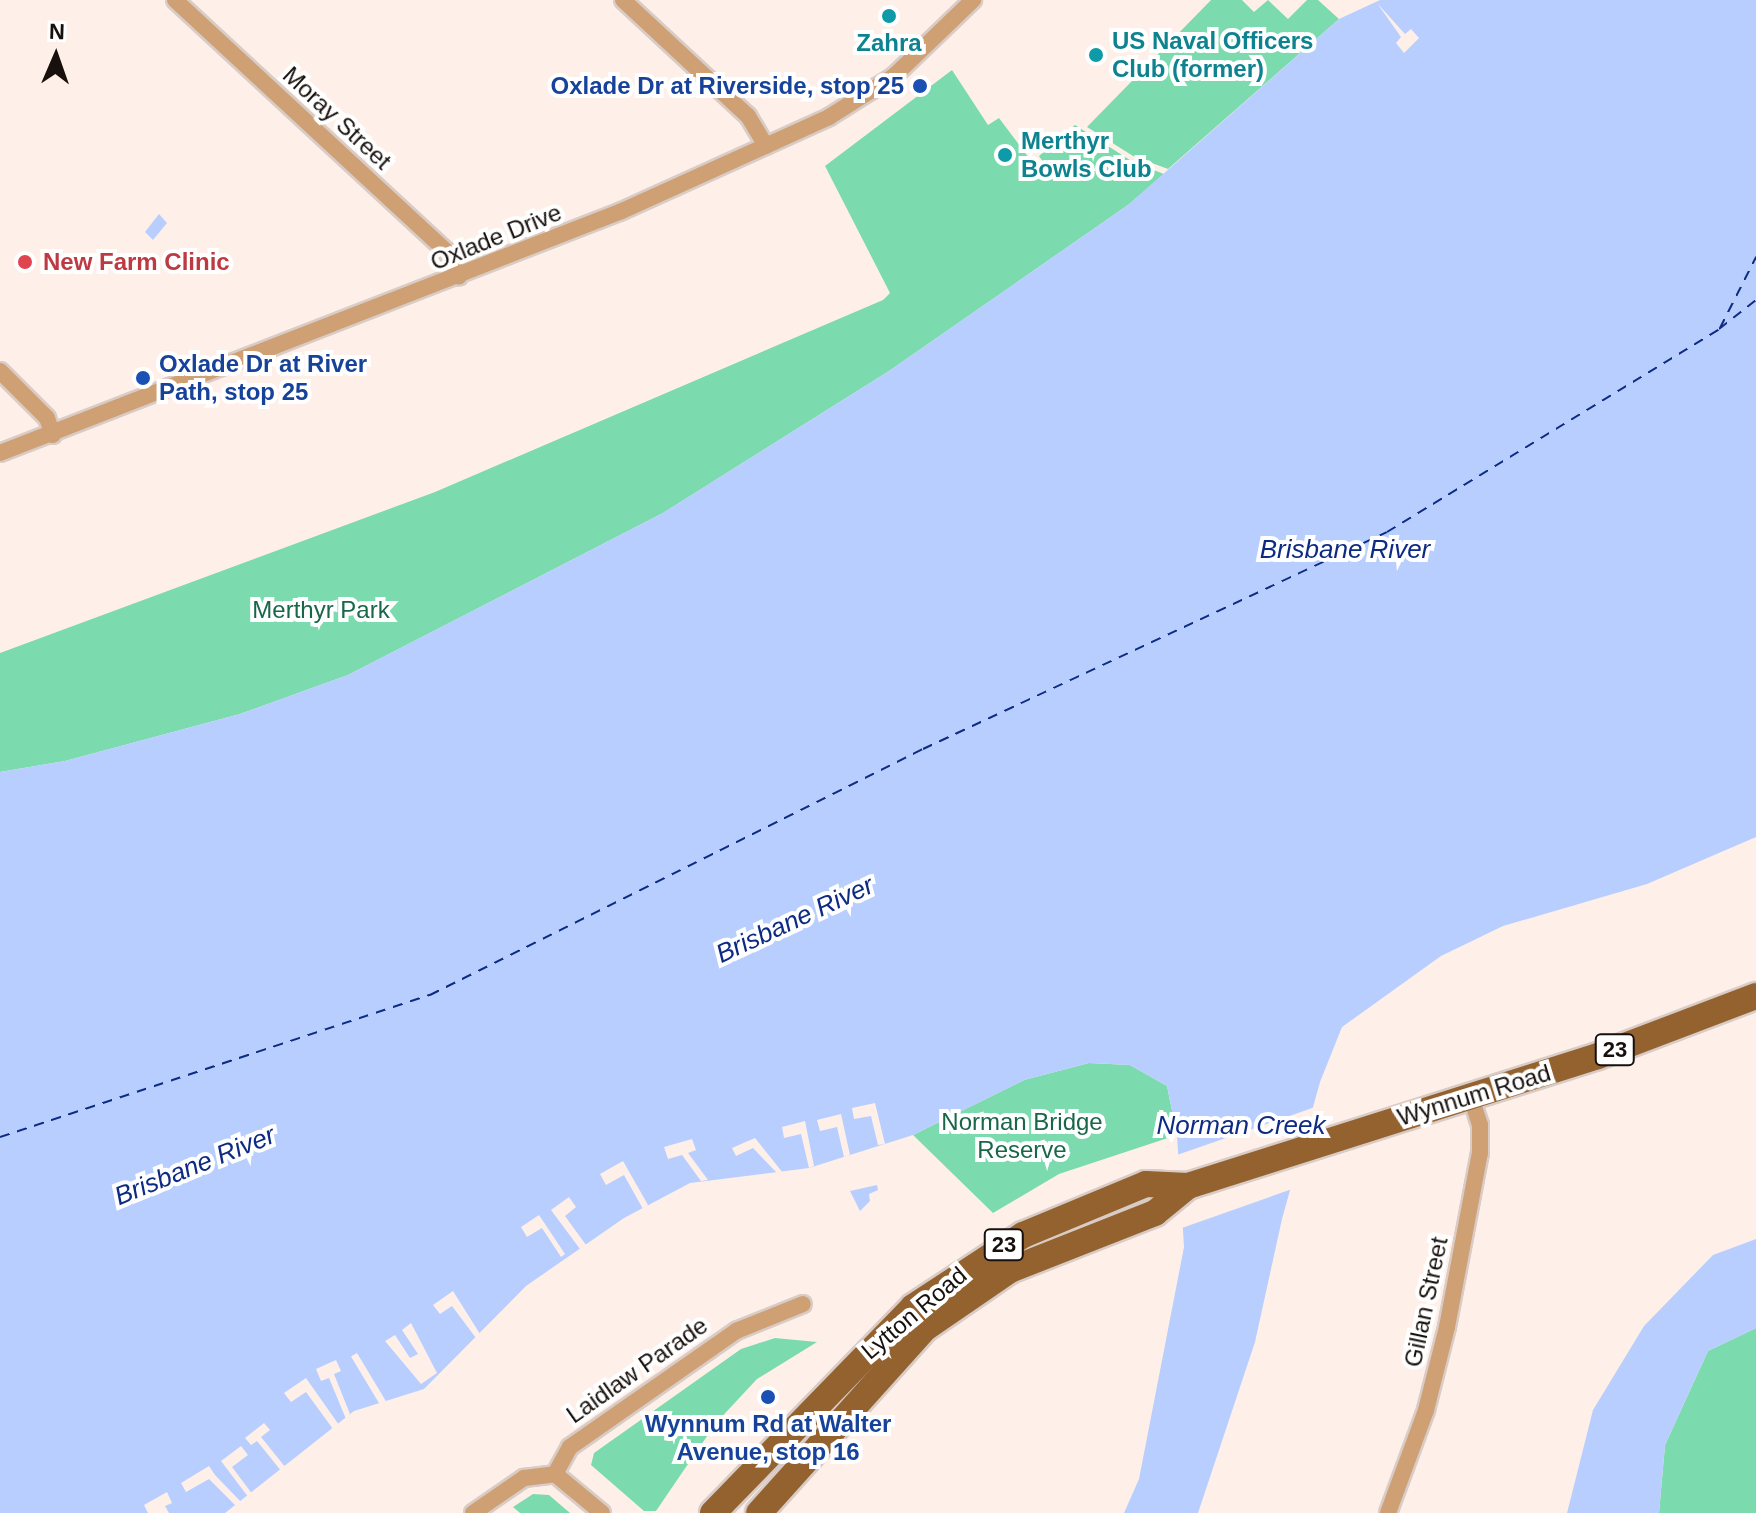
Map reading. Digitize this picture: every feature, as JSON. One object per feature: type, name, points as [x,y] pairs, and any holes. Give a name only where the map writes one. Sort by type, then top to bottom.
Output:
[{"type":"main road","name":"Wynnum Road","points":[[1188,1186],[1471,1097],[1756,996]]},
{"type":"main road","name":"Lytton Road","points":[[713,1513],[913,1307],[1023,1235],[1146,1184],[1188,1186]]},
{"type":"main road","name":"Lytton Road","points":[[759,1513],[924,1329],[1010,1270],[1140,1218],[1188,1186]]},
{"type":"street","name":"Moray Street","points":[[175,0],[448,253],[459,277]]},
{"type":"street","points":[[623,0],[748,116],[766,146]]},
{"type":"street","name":"Oxlade Drive","points":[[0,453],[459,277],[766,146],[876,90],[973,0]]},
{"type":"street","points":[[0,371],[47,418],[53,435]]},
{"type":"street","name":"Gillan Street","points":[[1388,1513],[1426,1410],[1447,1327],[1480,1153],[1480,1125],[1471,1097]]},
{"type":"street","name":"Laidlaw Parade","points":[[555,1474],[570,1447],[736,1331],[803,1304]]},
{"type":"street","points":[[473,1513],[524,1478],[541,1472],[555,1474],[602,1513]]},
{"type":"green space","points":[[1211,0],[1242,0],[1254,12],[1268,0],[1288,19],[1307,0],[1318,0],[1339,19],[1168,169],[1133,156],[1087,127]]},
{"type":"green space","name":"Merthyr Park","points":[[952,70],[988,125],[999,118],[1038,170],[1045,165],[1039,156],[1075,125],[1133,162],[1164,174],[1128,205],[889,371],[663,513],[348,675],[240,714],[65,761],[0,772],[0,653],[435,492],[883,300],[890,293],[825,166]]},
{"type":"green space","name":"Norman Bridge Reserve","points":[[1089,1063],[1130,1065],[1167,1086],[1177,1135],[1059,1174],[993,1213],[913,1135],[1024,1080]]},
{"type":"green space","points":[[1756,1328],[1756,1513],[1659,1513],[1665,1445],[1708,1351]]},
{"type":"green space","points":[[775,1338],[817,1342],[757,1379],[716,1423],[656,1511],[644,1511],[591,1465],[594,1453],[741,1349]]},
{"type":"green space","points":[[533,1494],[549,1495],[570,1513],[520,1513],[513,1507]]},
{"type":"water","name":"Brisbane River","points":[[1380,0],[1756,0],[1756,837],[1647,884],[1503,926],[1441,956],[1342,1027],[1320,1082],[1282,1219],[1255,1342],[1198,1513],[1124,1513],[1139,1479],[1184,1247],[1177,1135],[1167,1086],[1130,1065],[1089,1063],[1024,1080],[913,1135],[809,1168],[690,1183],[624,1218],[526,1286],[424,1389],[354,1411],[225,1513],[0,1513],[0,772],[65,761],[240,714],[348,675],[663,513],[889,371],[1128,205],[1339,19]]},
{"type":"water","points":[[159,214],[167,223],[153,240],[145,232]]},
{"type":"water","points":[[877,1185],[878,1190],[869,1194],[870,1201],[860,1211],[850,1191]]},
{"type":"water","points":[[1756,1239],[1756,1328],[1708,1351],[1665,1445],[1659,1513],[1567,1513],[1593,1410],[1644,1326],[1713,1255]]},
{"type":"pier","points":[[1377,3],[1405,34],[1411,29],[1419,38],[1404,53],[1396,43],[1401,37]]},
{"type":"pier","points":[[875,1103],[885,1144],[878,1145],[871,1116],[854,1119],[852,1108]]},
{"type":"pier","points":[[1318,1106],[1295,1188],[1179,1229],[1174,1156]]},
{"type":"pier","points":[[841,1114],[850,1155],[844,1157],[837,1127],[820,1131],[817,1120]]},
{"type":"pier","points":[[805,1121],[814,1166],[809,1168],[801,1134],[784,1138],[782,1127]]},
{"type":"pier","points":[[755,1138],[783,1173],[777,1173],[753,1148],[736,1156],[732,1148]]},
{"type":"pier","points":[[692,1139],[696,1150],[688,1153],[708,1180],[701,1181],[682,1155],[668,1159],[664,1147]]},
{"type":"pier","points":[[623,1161],[648,1205],[643,1209],[624,1175],[606,1185],[600,1174]]},
{"type":"pier","points":[[569,1197],[576,1207],[565,1216],[586,1245],[580,1249],[551,1210]]},
{"type":"pier","points":[[539,1215],[565,1254],[561,1257],[542,1228],[527,1237],[521,1227]]},
{"type":"pier","points":[[453,1291],[480,1334],[476,1338],[452,1306],[440,1314],[433,1305]]},
{"type":"pier","points":[[411,1323],[437,1373],[421,1384],[385,1341],[395,1335],[410,1358],[418,1354],[402,1330]]},
{"type":"pier","points":[[357,1353],[386,1401],[380,1405],[351,1357]]},
{"type":"pier","points":[[336,1360],[341,1371],[334,1374],[350,1414],[346,1419],[329,1378],[321,1381],[316,1369]]},
{"type":"pier","points":[[306,1378],[339,1425],[333,1429],[306,1392],[291,1402],[284,1393]]},
{"type":"pier","points":[[264,1423],[270,1430],[261,1437],[286,1468],[282,1472],[257,1441],[251,1445],[245,1438]]},
{"type":"pier","points":[[241,1446],[248,1455],[232,1467],[253,1495],[249,1498],[221,1461]]},
{"type":"pier","points":[[209,1466],[242,1503],[236,1506],[209,1479],[186,1492],[181,1483]]},
{"type":"pier","points":[[167,1492],[172,1503],[165,1506],[169,1513],[148,1513],[144,1505]]},
{"type":"ferry route","points":[[1720,328],[1756,257]]},
{"type":"ferry route","points":[[0,1137],[430,995],[923,749],[1387,532],[1719,329],[1756,300]]},
{"type":"place","name":"Zahra","points":[[889,16]]},
{"type":"place","name":"US Naval Officers Club (former)","points":[[1096,55]]},
{"type":"place","name":"Oxlade Dr at Riverside, stop 25","points":[[920,86]]},
{"type":"place","name":"Merthyr Bowls Club","points":[[1005,155]]},
{"type":"place","name":"New Farm Clinic","points":[[25,262]]},
{"type":"place","name":"Oxlade Dr at River Path, stop 25","points":[[143,378]]},
{"type":"place","name":"Wynnum Rd at Walter Avenue, stop 16","points":[[768,1397]]},
{"type":"water label","name":"Norman Creek","points":[[1241,1126]]}]
